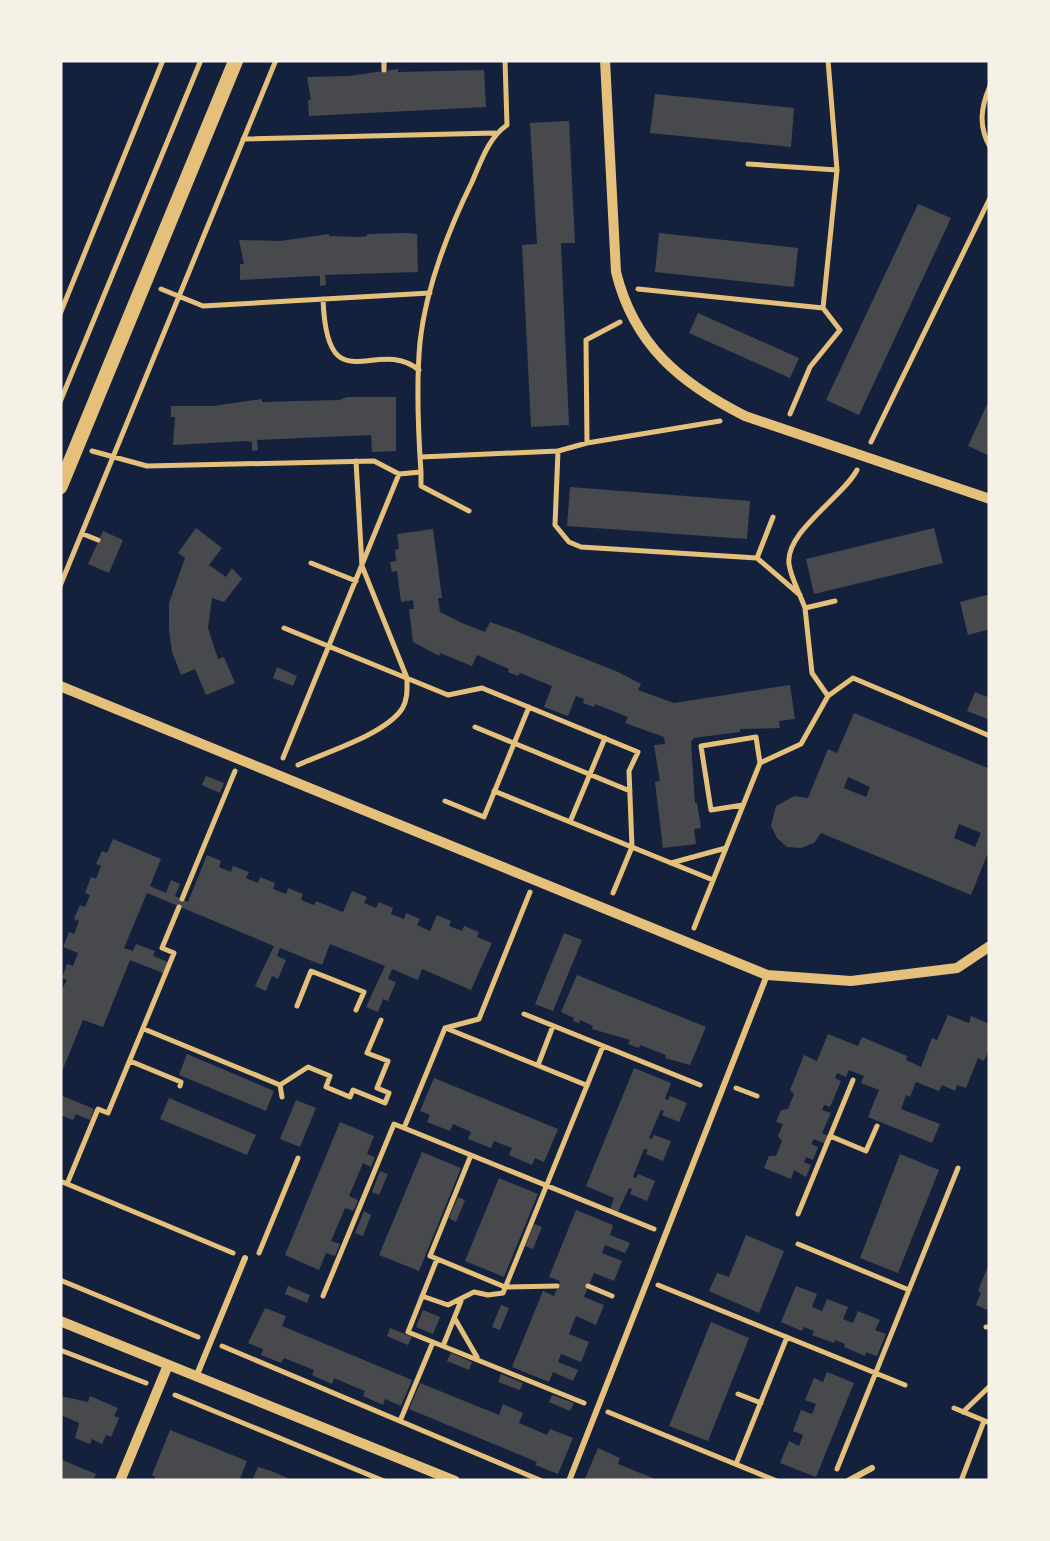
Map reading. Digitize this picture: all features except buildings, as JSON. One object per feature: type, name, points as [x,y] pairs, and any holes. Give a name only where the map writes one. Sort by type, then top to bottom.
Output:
[{"type":"street","points":[[60,487],[236,60]]},
{"type":"street","points":[[605,60],[616,272],[643,337],[672,370],[709,398],[745,416],[990,499]]},
{"type":"street","points":[[60,686],[767,975],[851,981],[957,968],[990,946]]},
{"type":"street","points":[[60,1321],[455,1481]]},
{"type":"street","points":[[120,1481],[168,1365]]},
{"type":"lane","points":[[569,1481],[767,975]]},
{"type":"lane","points":[[196,1377],[245,1258]]},
{"type":"lane","points":[[848,1481],[872,1468]]},
{"type":"path","points":[[60,314],[163,60]]},
{"type":"path","points":[[60,402],[201,60]]},
{"type":"path","points":[[60,586],[276,60]]},
{"type":"path","points":[[384,60],[384,70]]},
{"type":"path","points":[[469,511],[422,486],[420,339],[430,293],[458,210],[495,133],[507,124],[505,60]]},
{"type":"path","points":[[783,430],[810,368],[840,330],[823,308],[837,170],[828,60]]},
{"type":"path","points":[[990,86],[982,104],[982,127],[990,147]]},
{"type":"path","points":[[243,139],[495,133]]},
{"type":"path","points":[[748,164],[837,170]]},
{"type":"path","points":[[828,696],[812,674],[805,608],[789,565],[795,540],[853,478],[990,198]]},
{"type":"path","points":[[144,282],[203,306],[430,293]]},
{"type":"path","points":[[620,287],[823,308]]},
{"type":"path","points":[[323,299],[324,334],[338,354],[355,364],[400,359],[419,370]]},
{"type":"path","points":[[587,443],[586,340],[632,316]]},
{"type":"path","points":[[420,457],[558,451],[745,416]]},
{"type":"path","points":[[77,446],[147,466],[374,460],[399,474],[421,472]]},
{"type":"path","points":[[558,451],[555,524],[569,542],[757,558],[800,594]]},
{"type":"path","points":[[276,774],[392,720],[403,707],[407,678],[362,566],[356,461]]},
{"type":"path","points":[[276,774],[399,474]]},
{"type":"path","points":[[757,558],[773,517]]},
{"type":"path","points":[[82,534],[98,540]]},
{"type":"path","points":[[311,563],[356,581]]},
{"type":"path","points":[[805,608],[835,601]]},
{"type":"path","points":[[284,628],[448,695],[482,688],[638,752],[630,771],[632,847],[606,909]]},
{"type":"path","points":[[760,763],[801,744],[828,696],[853,678],[990,736]]},
{"type":"path","points":[[445,801],[484,816],[528,707]]},
{"type":"path","points":[[475,728],[630,791]]},
{"type":"path","points":[[688,943],[760,763],[756,737],[701,746],[712,810],[743,805]]},
{"type":"path","points":[[570,822],[605,738]]},
{"type":"path","points":[[240,759],[162,948],[174,953],[130,1061],[108,1113],[98,1108],[63,1183],[245,1258]]},
{"type":"path","points":[[494,791],[713,880]]},
{"type":"path","points":[[671,863],[726,848]]},
{"type":"path","points":[[445,1028],[480,1019],[535,880]]},
{"type":"path","points":[[296,1006],[311,970],[364,992],[356,1010]]},
{"type":"path","points":[[524,1014],[700,1085]]},
{"type":"path","points":[[280,1084],[308,1067],[330,1076],[326,1086],[350,1097],[353,1090],[385,1103],[390,1093],[377,1088],[388,1061],[367,1053],[380,1020]]},
{"type":"path","points":[[537,1066],[553,1026]]},
{"type":"path","points":[[143,1028],[280,1084]]},
{"type":"path","points":[[445,1028],[587,1086]]},
{"type":"path","points":[[404,1128],[445,1028]]},
{"type":"path","points":[[422,1296],[448,1306],[474,1292],[503,1294],[603,1046]]},
{"type":"path","points":[[130,1061],[182,1082],[180,1086]]},
{"type":"path","points":[[798,1214],[853,1080]]},
{"type":"path","points":[[280,1084],[282,1097]]},
{"type":"path","points":[[323,1296],[394,1124],[666,1234]]},
{"type":"path","points":[[830,1136],[866,1151],[877,1126]]},
{"type":"path","points":[[471,1155],[430,1256],[505,1288],[558,1286]]},
{"type":"path","points":[[255,1262],[298,1158]]},
{"type":"path","points":[[832,1481],[958,1168]]},
{"type":"path","points":[[798,1244],[909,1290]]},
{"type":"path","points":[[408,1332],[437,1259]]},
{"type":"path","points":[[60,1280],[542,1481]]},
{"type":"path","points":[[648,1281],[905,1385]]},
{"type":"path","points":[[588,1286],[612,1296]]},
{"type":"path","points":[[443,1346],[462,1298]]},
{"type":"path","points":[[454,1318],[478,1360]]},
{"type":"path","points":[[736,1464],[786,1338]]},
{"type":"path","points":[[400,1421],[433,1342]]},
{"type":"path","points":[[60,1350],[384,1481]]},
{"type":"path","points":[[963,1412],[990,1386]]},
{"type":"path","points":[[738,1394],[760,1403]]},
{"type":"path","points":[[954,1408],[987,1422],[960,1481]]}]
